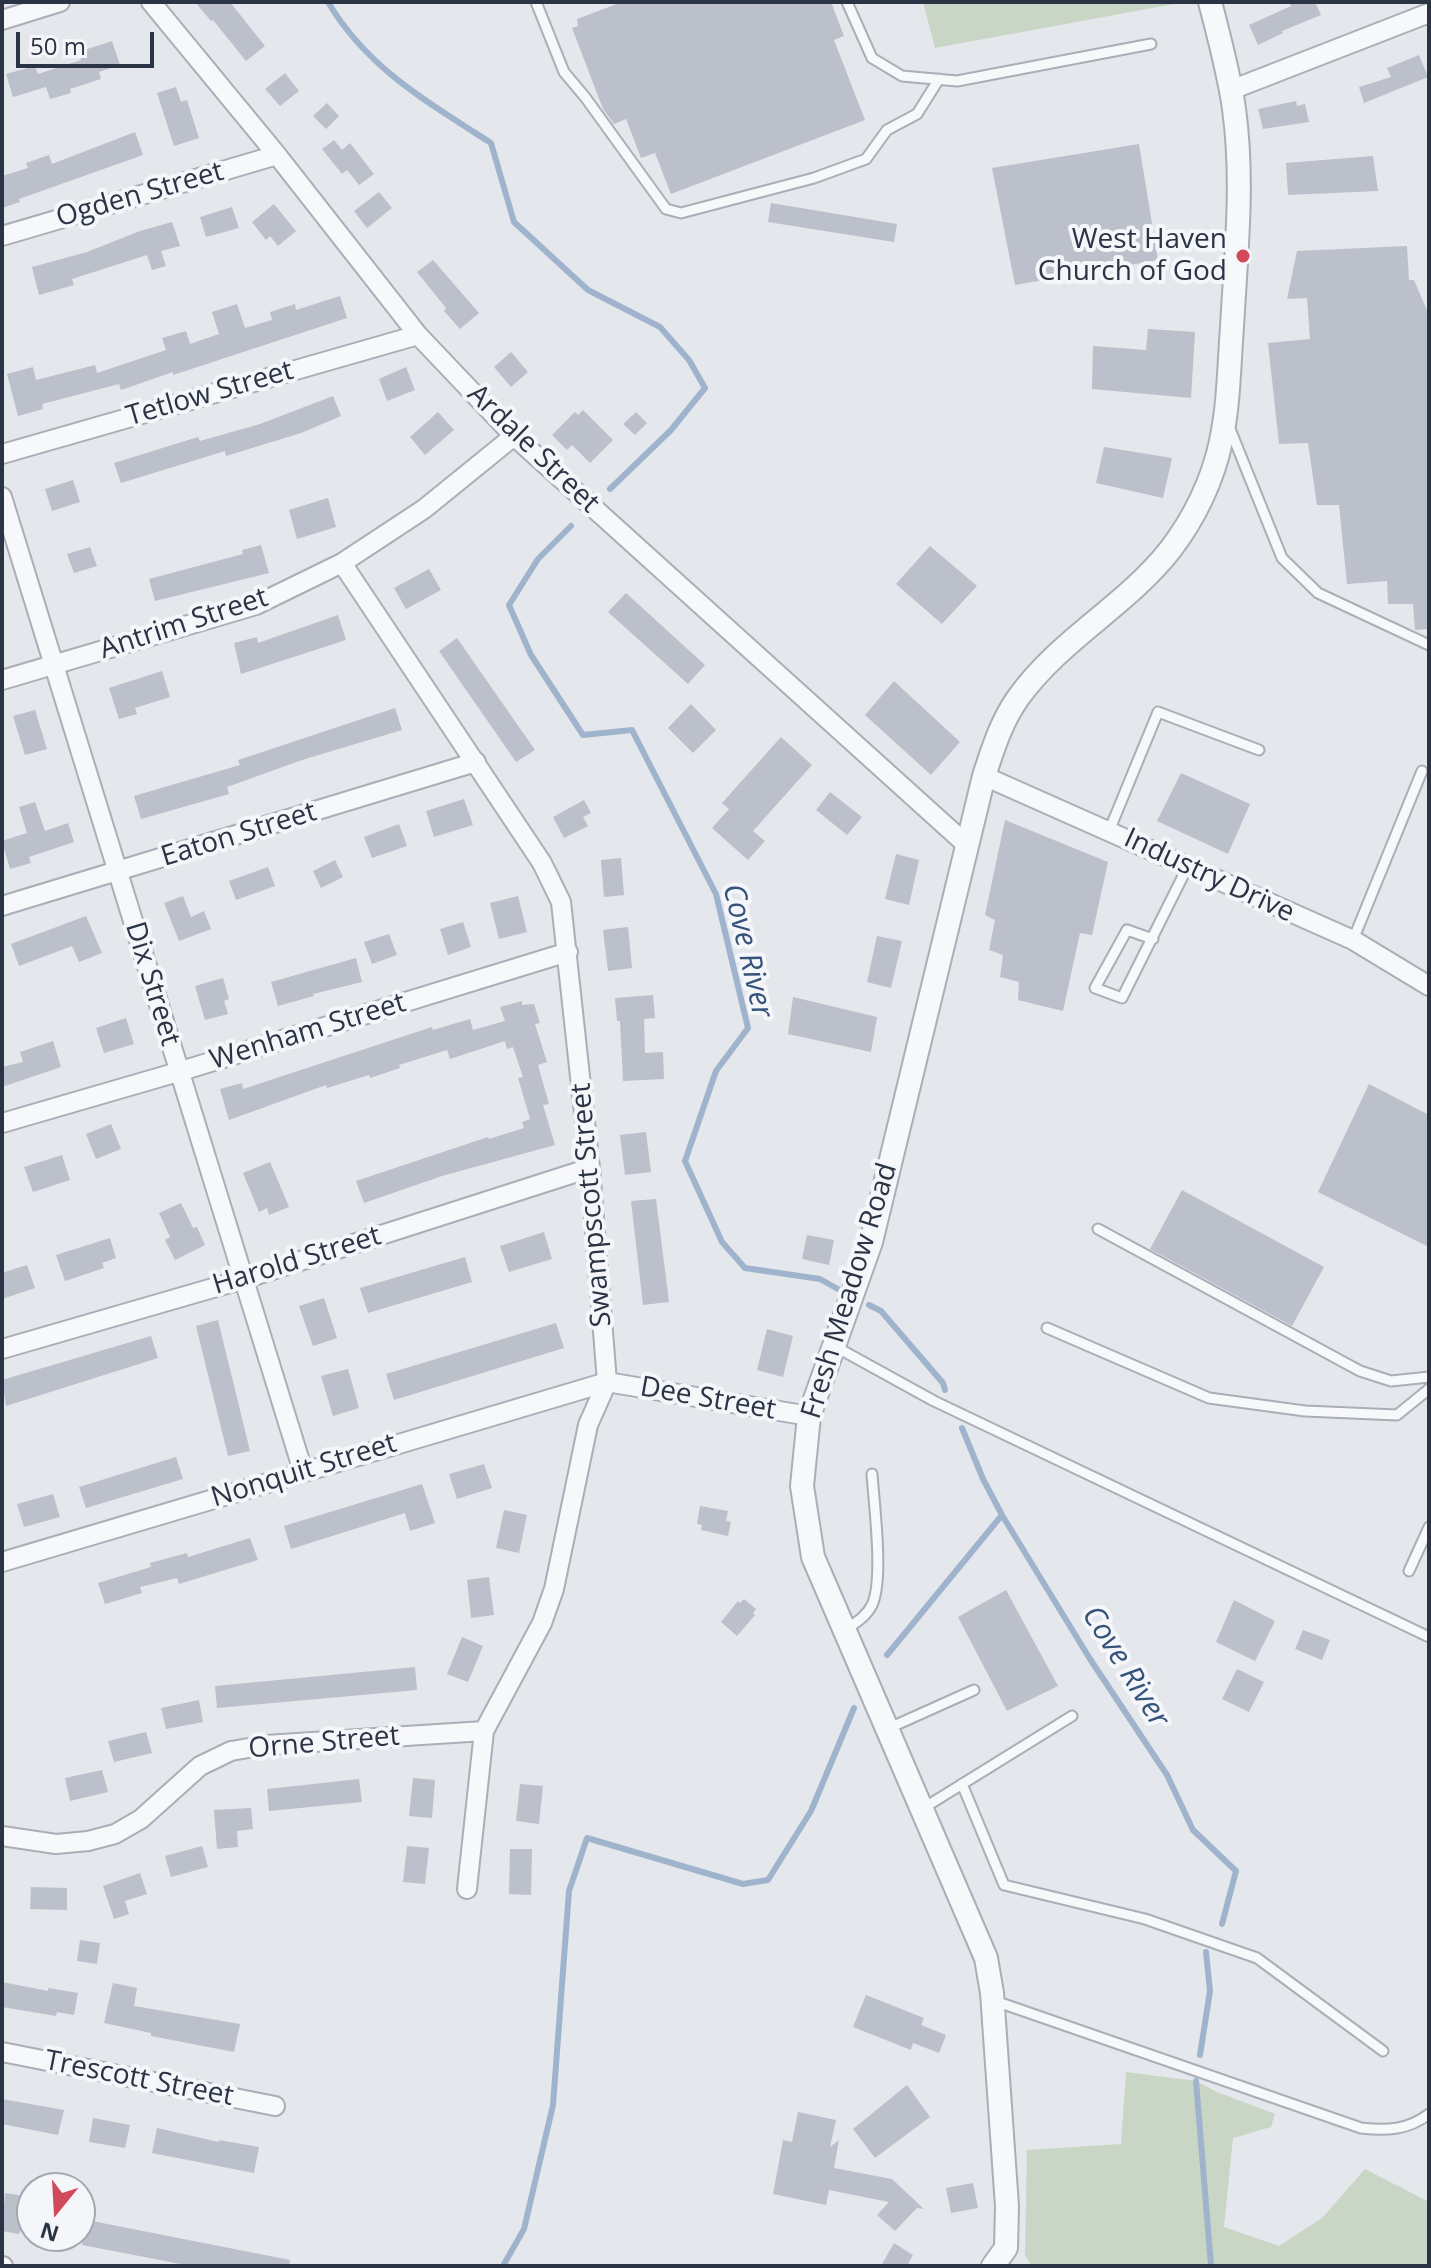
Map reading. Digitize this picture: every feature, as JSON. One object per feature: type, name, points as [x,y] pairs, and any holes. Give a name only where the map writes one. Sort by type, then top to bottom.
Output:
[{"type":"street","points":[[2,20],[60,2]]},
{"type":"street","name":"Ardale Street","points":[[151,2],[277,155],[418,335],[514,436],[968,846]]},
{"type":"street","name":"Fresh Meadow Road","points":[[993,2266],[1006,2248],[1007,2206],[992,2000],[986,1958],[813,1557],[802,1486],[809,1416],[871,1242],[984,776],[1002,726],[1017,699],[1040,671],[1169,551],[1194,514],[1211,476],[1225,418],[1239,166],[1231,90],[1210,2]]},
{"type":"street","points":[[1231,90],[1429,13]]},
{"type":"street","name":"Ogden Street","points":[[2,236],[277,155]]},
{"type":"street","name":"Tetlow Street","points":[[2,454],[418,335]]},
{"type":"street","name":"Antrim Street","points":[[2,680],[256,605],[342,563],[424,509],[514,436]]},
{"type":"street","name":"Dix Street","points":[[2,497],[303,1471]]},
{"type":"street","name":"Swampscott Street","points":[[342,563],[542,863],[561,902],[590,1168],[607,1382],[588,1425],[554,1589],[546,1612],[484,1731],[467,1889]]},
{"type":"street","name":"Eaton Street","points":[[2,906],[476,762]]},
{"type":"street","name":"Industry Drive","points":[[984,776],[1353,940],[1429,986]]},
{"type":"street","name":"Wenham Street","points":[[2,1123],[568,952]]},
{"type":"street","name":"Harold Street","points":[[2,1349],[244,1279],[590,1168]]},
{"type":"street","name":"Dee Street","points":[[607,1382],[809,1416]]},
{"type":"street","name":"Nonquit Street","points":[[2,1562],[607,1382]]},
{"type":"street","name":"Orne Street","points":[[2,1836],[56,1844],[115,1834],[141,1819],[200,1766],[231,1751],[266,1745],[484,1731]]},
{"type":"street","name":"Trescott Street","points":[[2,2052],[275,2106]]},
{"type":"lane","points":[[536,2],[564,72],[666,209],[681,213],[814,178],[866,159],[887,130],[917,114],[939,79]]},
{"type":"lane","points":[[847,2],[872,58],[902,76],[957,81],[1151,44]]},
{"type":"lane","points":[[1225,418],[1282,558],[1318,593],[1429,645]]},
{"type":"lane","points":[[1109,831],[1158,712],[1259,750]]},
{"type":"lane","points":[[1353,940],[1422,771]]},
{"type":"lane","points":[[1153,939],[1127,930],[1095,988],[1122,998],[1153,939],[1188,866]]},
{"type":"lane","points":[[1098,1229],[1360,1371],[1391,1381],[1429,1377]]},
{"type":"lane","points":[[1047,1328],[1209,1398],[1305,1411],[1397,1415],[1429,1389]]},
{"type":"lane","points":[[833,1345],[934,1401],[1429,1637]]},
{"type":"lane","points":[[845,1630],[867,1614],[874,1601],[877,1564],[872,1474]]},
{"type":"lane","points":[[1409,1571],[1429,1527]]},
{"type":"lane","points":[[887,1729],[974,1690]]},
{"type":"lane","points":[[922,1809],[1072,1716]]},
{"type":"lane","points":[[962,1784],[1004,1885],[1145,1919],[1257,1958],[1383,2051]]},
{"type":"lane","points":[[992,2000],[1361,2128],[1405,2128],[1429,2114]]},
{"type":"green space","points":[[923,2],[1185,2],[935,48]]},
{"type":"green space","points":[[1126,2072],[1196,2081],[1275,2114],[1271,2127],[1233,2138],[1224,2227],[1279,2246],[1322,2218],[1365,2169],[1429,2202],[1429,2266],[1032,2266],[1025,2255],[1027,2150],[1121,2144]]},
{"type":"building","points":[[195,2],[230,2],[265,46],[246,61]]},
{"type":"building","points":[[622,2],[831,2],[844,36],[834,40],[865,120],[671,194],[655,153],[641,158],[626,119],[614,124],[603,109],[572,28],[578,26],[577,19]]},
{"type":"building","points":[[1289,2],[1315,2],[1321,15],[1258,45],[1249,25],[1291,6]]},
{"type":"building","points":[[112,41],[120,65],[99,72],[101,79],[50,99],[46,87],[13,97],[6,74],[35,66],[38,74],[81,60],[78,52]]},
{"type":"building","points":[[1419,55],[1428,77],[1364,103],[1359,87],[1391,77],[1387,68]]},
{"type":"building","points":[[285,73],[299,91],[280,106],[265,89]]},
{"type":"building","points":[[176,87],[181,102],[187,100],[199,138],[174,146],[157,93]]},
{"type":"building","points":[[1296,101],[1297,106],[1305,104],[1309,122],[1263,129],[1258,109]]},
{"type":"building","points":[[327,103],[339,116],[326,129],[313,116]]},
{"type":"building","points":[[135,132],[143,155],[19,199],[20,202],[2,208],[2,176],[28,168],[26,163],[49,155],[52,164]]},
{"type":"building","points":[[334,140],[342,150],[350,143],[374,174],[359,185],[347,170],[342,174],[322,149]]},
{"type":"building","points":[[1139,144],[1158,260],[1015,285],[992,168]]},
{"type":"building","points":[[1373,156],[1378,191],[1288,195],[1286,163]]},
{"type":"building","points":[[379,192],[392,208],[367,228],[354,211]]},
{"type":"building","points":[[771,203],[897,224],[894,242],[768,222]]},
{"type":"building","points":[[274,204],[296,231],[278,246],[270,236],[266,240],[252,222]]},
{"type":"building","points":[[232,207],[239,228],[206,237],[200,217]]},
{"type":"building","points":[[172,222],[180,246],[161,251],[166,266],[152,270],[147,255],[72,279],[74,285],[39,295],[32,267],[87,252]]},
{"type":"building","points":[[1407,246],[1409,280],[1414,280],[1429,315],[1429,629],[1415,630],[1413,604],[1388,604],[1387,581],[1347,584],[1339,505],[1317,505],[1308,443],[1279,444],[1268,343],[1310,339],[1307,298],[1287,299],[1297,251]]},
{"type":"building","points":[[433,260],[479,313],[460,329],[417,272]]},
{"type":"building","points":[[340,296],[347,318],[173,375],[173,372],[121,390],[119,384],[42,404],[43,409],[18,416],[7,374],[33,367],[36,380],[95,365],[97,373],[166,350],[162,338],[186,331],[190,344],[219,334],[212,312],[237,304],[245,328],[272,320],[270,312],[295,304],[296,310]]},
{"type":"building","points":[[1148,329],[1195,332],[1191,398],[1092,389],[1093,346],[1146,350]]},
{"type":"building","points":[[511,352],[528,372],[511,387],[494,367]]},
{"type":"building","points":[[406,367],[415,390],[387,401],[379,379]]},
{"type":"building","points":[[333,396],[341,416],[301,433],[226,456],[225,451],[121,483],[114,463],[198,437],[200,441],[260,424]]},
{"type":"building","points":[[583,410],[613,440],[590,463],[572,445],[567,450],[552,435],[575,412],[578,415]]},
{"type":"building","points":[[438,412],[454,430],[425,455],[410,437]]},
{"type":"building","points":[[636,412],[647,423],[635,435],[623,424]]},
{"type":"building","points":[[1104,447],[1172,458],[1163,498],[1096,483]]},
{"type":"building","points":[[73,480],[80,502],[52,511],[45,489]]},
{"type":"building","points":[[328,498],[336,527],[297,539],[289,510]]},
{"type":"building","points":[[261,545],[269,573],[155,601],[149,579],[243,554],[242,550]]},
{"type":"building","points":[[930,546],[977,586],[942,624],[896,584]]},
{"type":"building","points":[[90,547],[97,566],[74,573],[67,554]]},
{"type":"building","points":[[429,569],[441,590],[406,609],[394,588]]},
{"type":"building","points":[[626,593],[705,665],[688,684],[608,612]]},
{"type":"building","points":[[338,615],[346,640],[241,674],[234,643],[257,637],[258,643]]},
{"type":"building","points":[[457,638],[535,750],[516,762],[439,651]]},
{"type":"building","points":[[162,671],[170,697],[135,708],[137,714],[119,719],[109,688]]},
{"type":"building","points":[[894,681],[960,742],[931,775],[865,715]]},
{"type":"building","points":[[691,704],[716,730],[693,753],[668,728]]},
{"type":"building","points":[[395,708],[402,730],[302,760],[227,787],[229,794],[141,819],[134,796],[240,765],[238,760]]},
{"type":"building","points":[[35,710],[47,749],[25,755],[13,716]]},
{"type":"building","points":[[781,737],[812,765],[753,831],[765,841],[748,860],[712,828],[729,809],[722,803]]},
{"type":"building","points":[[1181,773],[1250,804],[1228,854],[1157,821]]},
{"type":"building","points":[[830,792],[862,817],[847,835],[816,810]]},
{"type":"building","points":[[464,799],[473,825],[434,837],[426,811]]},
{"type":"building","points":[[584,800],[591,813],[583,817],[588,826],[564,838],[553,817]]},
{"type":"building","points":[[35,802],[45,831],[68,823],[74,842],[29,857],[31,863],[10,869],[2,841],[27,833],[19,807]]},
{"type":"building","points":[[1005,820],[1108,862],[1092,935],[1080,933],[1063,1011],[1018,1000],[1019,982],[1000,977],[1003,955],[989,950],[995,920],[985,915]]},
{"type":"building","points":[[399,824],[407,846],[372,858],[364,837]]},
{"type":"building","points":[[896,854],[919,860],[909,905],[885,899]]},
{"type":"building","points":[[621,858],[624,895],[604,897],[601,860]]},
{"type":"building","points":[[335,860],[343,877],[321,888],[313,871]]},
{"type":"building","points":[[268,867],[275,886],[236,900],[229,881]]},
{"type":"building","points":[[183,896],[191,917],[204,911],[211,929],[179,941],[164,903]]},
{"type":"building","points":[[518,896],[527,932],[499,939],[490,903]]},
{"type":"building","points":[[86,916],[102,953],[79,962],[72,946],[19,966],[11,944]]},
{"type":"building","points":[[463,922],[471,947],[448,955],[440,929]]},
{"type":"building","points":[[628,927],[632,968],[608,971],[603,930]]},
{"type":"building","points":[[389,934],[397,955],[372,964],[364,942]]},
{"type":"building","points":[[877,936],[902,941],[891,988],[867,982]]},
{"type":"building","points":[[356,958],[362,982],[278,1006],[271,982]]},
{"type":"building","points":[[223,978],[229,999],[224,1001],[228,1014],[205,1020],[195,986]]},
{"type":"building","points":[[653,995],[655,1018],[644,1019],[645,1053],[663,1052],[664,1079],[623,1081],[620,1021],[617,1021],[615,998]]},
{"type":"building","points":[[793,997],[877,1017],[871,1052],[788,1034]]},
{"type":"building","points":[[522,1001],[522,1005],[534,1004],[540,1023],[535,1024],[547,1062],[538,1065],[549,1104],[543,1105],[555,1145],[442,1176],[364,1203],[356,1181],[524,1128],[522,1122],[530,1119],[518,1078],[523,1077],[513,1047],[507,1049],[505,1041],[450,1059],[447,1050],[370,1078],[369,1075],[327,1088],[326,1085],[229,1120],[220,1089],[242,1083],[243,1089],[432,1027],[433,1030],[470,1019],[473,1030],[505,1021],[500,1007]]},
{"type":"building","points":[[126,1018],[134,1044],[104,1053],[96,1028]]},
{"type":"building","points":[[53,1041],[61,1067],[2,1087],[2,1067],[23,1062],[20,1052]]},
{"type":"building","points":[[1369,1084],[1429,1115],[1429,1247],[1318,1192]]},
{"type":"building","points":[[111,1124],[121,1149],[96,1159],[86,1134]]},
{"type":"building","points":[[646,1132],[651,1172],[625,1175],[620,1135]]},
{"type":"building","points":[[62,1155],[70,1180],[33,1192],[24,1167]]},
{"type":"building","points":[[270,1162],[289,1207],[269,1215],[267,1208],[259,1212],[243,1173]]},
{"type":"building","points":[[1182,1190],[1324,1267],[1292,1326],[1150,1249]]},
{"type":"building","points":[[656,1199],[669,1302],[643,1305],[631,1201]]},
{"type":"building","points":[[181,1203],[205,1245],[175,1260],[165,1240],[170,1237],[159,1213]]},
{"type":"building","points":[[544,1232],[552,1259],[509,1272],[500,1246]]},
{"type":"building","points":[[807,1235],[834,1240],[829,1265],[802,1259]]},
{"type":"building","points":[[110,1238],[116,1258],[102,1263],[104,1268],[65,1281],[56,1255]]},
{"type":"building","points":[[465,1257],[472,1282],[368,1313],[360,1288]]},
{"type":"building","points":[[27,1265],[35,1288],[2,1299],[2,1273]]},
{"type":"building","points":[[324,1298],[337,1338],[313,1346],[299,1306]]},
{"type":"building","points":[[218,1320],[250,1451],[228,1456],[196,1326]]},
{"type":"building","points":[[556,1323],[564,1348],[394,1400],[386,1374]]},
{"type":"building","points":[[767,1329],[793,1336],[783,1377],[757,1370]]},
{"type":"building","points":[[151,1336],[158,1358],[6,1406],[2,1380]]},
{"type":"building","points":[[348,1369],[359,1408],[333,1416],[321,1376]]},
{"type":"building","points":[[176,1457],[183,1479],[86,1508],[79,1487]]},
{"type":"building","points":[[484,1464],[492,1488],[457,1499],[449,1474]]},
{"type":"building","points":[[422,1484],[435,1523],[410,1531],[405,1513],[291,1549],[284,1526]]},
{"type":"building","points":[[53,1494],[60,1517],[24,1527],[17,1504]]},
{"type":"building","points":[[700,1506],[728,1511],[726,1521],[731,1522],[728,1536],[701,1530],[702,1525],[697,1524]]},
{"type":"building","points":[[504,1510],[527,1515],[519,1553],[496,1548]]},
{"type":"building","points":[[250,1538],[258,1560],[179,1584],[177,1578],[140,1587],[142,1593],[105,1604],[98,1583],[151,1567],[150,1563],[187,1553],[188,1557]]},
{"type":"building","points":[[489,1577],[494,1615],[471,1618],[467,1580]]},
{"type":"building","points":[[1006,1590],[1058,1686],[1007,1711],[958,1617]]},
{"type":"building","points":[[744,1599],[756,1609],[755,1615],[737,1636],[721,1622],[738,1601],[740,1603]]},
{"type":"building","points":[[1234,1600],[1275,1621],[1255,1661],[1216,1642]]},
{"type":"building","points":[[1303,1630],[1330,1640],[1322,1660],[1295,1649]]},
{"type":"building","points":[[462,1637],[483,1646],[468,1682],[447,1674]]},
{"type":"building","points":[[415,1667],[417,1690],[217,1708],[215,1686]]},
{"type":"building","points":[[1237,1669],[1264,1682],[1249,1712],[1222,1699]]},
{"type":"building","points":[[199,1700],[203,1722],[166,1729],[161,1708]]},
{"type":"building","points":[[146,1732],[152,1753],[114,1762],[108,1741]]},
{"type":"building","points":[[102,1770],[108,1792],[70,1801],[65,1778]]},
{"type":"building","points":[[413,1778],[435,1780],[432,1818],[409,1816]]},
{"type":"building","points":[[359,1779],[362,1802],[269,1811],[267,1789]]},
{"type":"building","points":[[520,1784],[543,1786],[539,1824],[516,1821]]},
{"type":"building","points":[[251,1808],[253,1829],[237,1831],[238,1847],[217,1849],[214,1810]]},
{"type":"building","points":[[202,1846],[208,1867],[171,1877],[165,1856]]},
{"type":"building","points":[[407,1846],[429,1848],[425,1884],[403,1882]]},
{"type":"building","points":[[510,1849],[532,1849],[531,1895],[509,1894]]},
{"type":"building","points":[[140,1873],[147,1894],[125,1901],[129,1914],[114,1919],[103,1886]]},
{"type":"building","points":[[31,1887],[67,1888],[67,1910],[30,1909]]},
{"type":"building","points":[[80,1940],[100,1943],[97,1964],[77,1961]]},
{"type":"building","points":[[2,1982],[78,1993],[74,2015],[57,2012],[56,2016],[2,2007]]},
{"type":"building","points":[[113,1983],[137,1988],[134,2006],[240,2024],[234,2052],[151,2036],[151,2033],[104,2023]]},
{"type":"building","points":[[866,1995],[924,2018],[921,2025],[946,2035],[939,2053],[913,2043],[911,2050],[853,2027]]},
{"type":"building","points":[[907,2085],[930,2117],[875,2158],[853,2129]]},
{"type":"building","points":[[2,2099],[64,2110],[58,2135],[2,2124]]},
{"type":"building","points":[[798,2112],[836,2120],[830,2147],[839,2140],[834,2168],[892,2179],[924,2209],[917,2208],[895,2231],[877,2215],[889,2202],[829,2190],[826,2205],[773,2194],[783,2140],[792,2142]]},
{"type":"building","points":[[93,2118],[130,2125],[125,2148],[89,2142]]},
{"type":"building","points":[[157,2128],[219,2142],[259,2147],[254,2173],[152,2153]]},
{"type":"building","points":[[973,2183],[978,2208],[951,2213],[946,2188]]},
{"type":"building","points":[[5,2193],[16,2195],[16,2233],[2,2231]]},
{"type":"building","points":[[96,2222],[290,2260],[289,2266],[191,2266],[96,2248]]},
{"type":"building","points":[[894,2243],[913,2255],[907,2266],[881,2266]]},
{"type":"waterway","name":"Cove River","points":[[328,2],[361,46],[380,65],[422,98],[491,143],[514,222],[588,290],[660,327],[689,360],[705,388],[671,430],[610,489]]},
{"type":"waterway","name":"Cove River","points":[[571,526],[538,559],[509,605],[531,655],[583,735],[632,730],[716,894],[748,1028],[716,1071],[685,1161],[722,1242],[745,1268],[820,1279],[845,1293]]},
{"type":"waterway","name":"Cove River","points":[[869,1305],[881,1311],[943,1383],[945,1390]]},
{"type":"waterway","name":"Cove River","points":[[962,1428],[1002,1515],[1090,1659],[1167,1775],[1193,1830],[1236,1871],[1222,1924]]},
{"type":"waterway","points":[[887,1655],[1002,1515]]},
{"type":"waterway","points":[[503,2266],[524,2229],[553,2105],[569,1891],[587,1838],[743,1884],[768,1880],[811,1811],[854,1708]]},
{"type":"waterway","name":"Cove River","points":[[1200,2055],[1210,1991],[1206,1952]]},
{"type":"waterway","name":"Cove River","points":[[1196,2081],[1211,2266]]},
{"type":"place","name":"West Haven Church of God","points":[[1243,256]]}]
